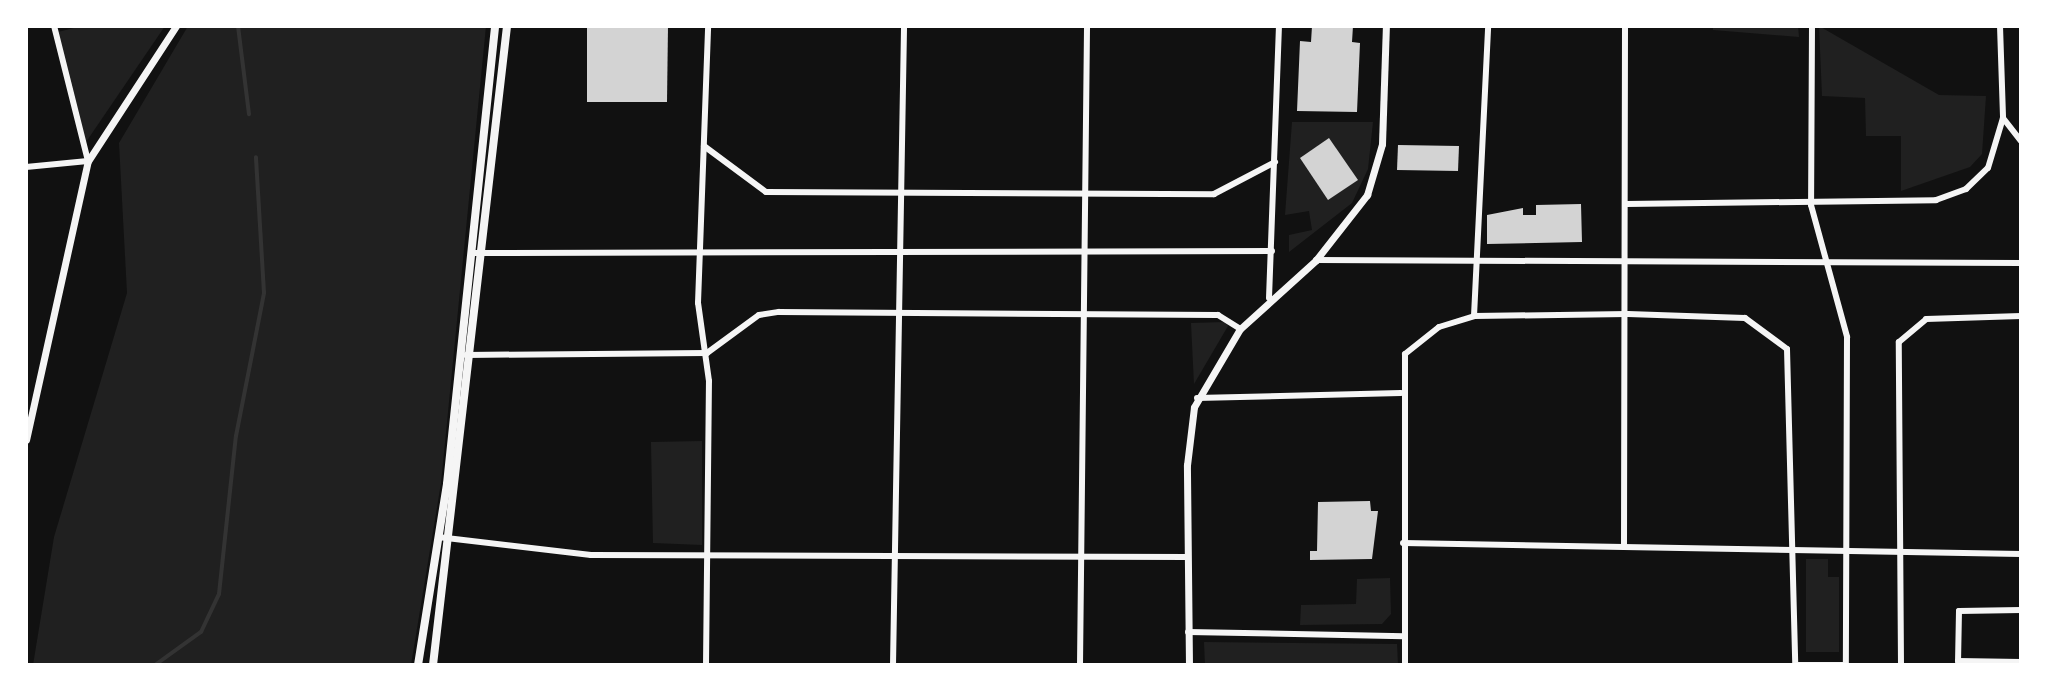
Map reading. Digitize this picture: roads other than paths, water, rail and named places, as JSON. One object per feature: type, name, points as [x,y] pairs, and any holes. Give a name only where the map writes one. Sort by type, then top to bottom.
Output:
[{"type":"main road","points":[[418,665],[461,355],[495,26]]},
{"type":"main road","points":[[433,665],[507,26]]},
{"type":"street","points":[[54,26],[88,161]]},
{"type":"street","points":[[26,440],[88,161],[176,26]]},
{"type":"street","points":[[706,665],[707,353],[698,303],[708,26]]},
{"type":"street","points":[[893,665],[904,26]]},
{"type":"street","points":[[1080,665],[1087,26]]},
{"type":"street","points":[[1269,298],[1279,26]]},
{"type":"street","points":[[1189,665],[1188,443],[1197,398],[1240,329],[1269,298],[1316,260],[1359,209],[1376,173],[1386,26]]},
{"type":"street","points":[[1474,316],[1488,26]]},
{"type":"street","points":[[1624,547],[1628,314],[1625,26]]},
{"type":"street","points":[[1405,665],[1401,393],[1411,347],[1439,327],[1474,316],[1628,314],[1745,318],[1787,349],[1795,665],[1846,665],[1847,337],[1811,205],[1812,26]]},
{"type":"street","points":[[1626,204],[1909,204],[1955,194],[1991,163],[2003,118],[2000,26]]},
{"type":"street","points":[[2003,118],[2021,141]]},
{"type":"street","points":[[704,146],[766,192],[1214,194],[1275,162]]},
{"type":"street","points":[[26,167],[88,161]]},
{"type":"street","points":[[472,253],[700,255],[1272,251]]},
{"type":"street","points":[[1316,260],[2021,263]]},
{"type":"street","points":[[461,355],[707,353],[767,313],[1218,315],[1240,329]]},
{"type":"street","points":[[1901,665],[1899,342],[1926,319],[2021,316]]},
{"type":"street","points":[[1197,398],[1401,393]]},
{"type":"street","points":[[26,396],[36,398]]},
{"type":"street","points":[[438,537],[591,555],[1187,557]]},
{"type":"street","points":[[1403,543],[2021,554]]},
{"type":"street","points":[[2021,610],[1959,611],[1958,663],[2021,662]]},
{"type":"street","points":[[1187,632],[1404,636]]},
{"type":"waterway","points":[[238,26],[249,114]]},
{"type":"waterway","points":[[155,665],[201,632],[219,594],[236,436],[264,293],[256,157]]}]
